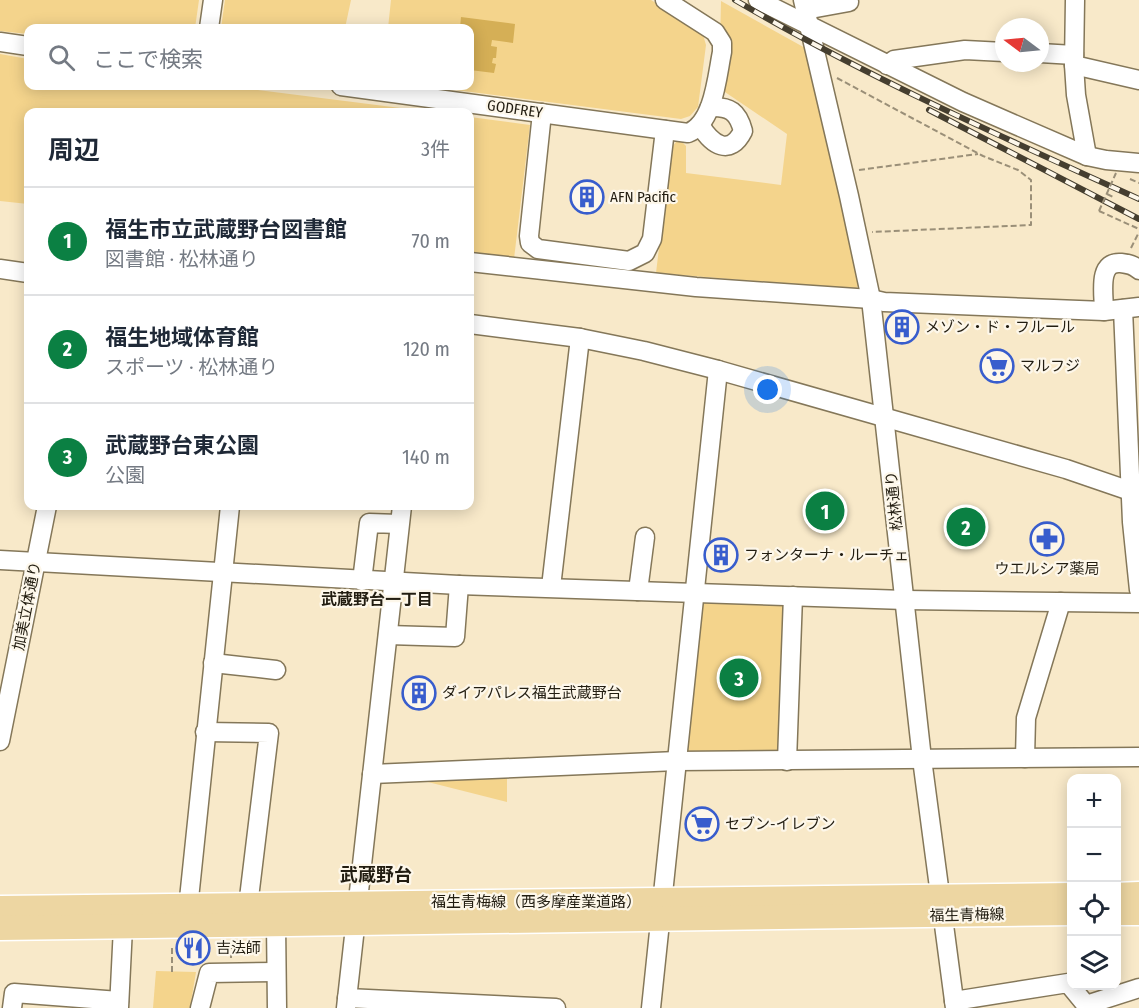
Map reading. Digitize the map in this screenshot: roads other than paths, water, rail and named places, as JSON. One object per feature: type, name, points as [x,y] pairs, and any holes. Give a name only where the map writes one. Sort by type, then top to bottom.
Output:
[{"type":"main road","points":[[1121,895],[1139,894]]},
{"type":"main road","name":"福生青梅線（西多摩産業道路）","points":[[0,928],[123,927],[182,919],[248,906],[357,913],[941,907],[1067,896]]},
{"type":"main road","name":"福生青梅線","points":[[863,916],[941,907],[1067,914]]},
{"type":"main road","name":"福生青梅線（西多摩産業道路）","points":[[0,908],[231,924],[276,923],[357,913]]},
{"type":"main road","name":"福生青梅線（西多摩産業道路）","points":[[661,910],[863,916]]},
{"type":"main road","points":[[1121,913],[1139,913]]},
{"type":"street","points":[[210,24],[213,0]]},
{"type":"street","points":[[665,0],[715,32],[722,42],[722,52],[708,116],[694,129],[723,146],[732,145],[743,131],[739,117],[720,106],[710,107]]},
{"type":"street","points":[[759,0],[806,12],[887,65],[963,102],[1087,156],[1130,167]]},
{"type":"street","points":[[1075,0],[1076,95],[1087,156]]},
{"type":"street","points":[[806,12],[849,2]]},
{"type":"street","name":"松林通り","points":[[806,12],[871,299],[922,759],[954,1004]]},
{"type":"street","points":[[0,42],[24,45]]},
{"type":"street","points":[[887,65],[894,60],[966,50],[995,52]]},
{"type":"street","points":[[1049,55],[1139,80]]},
{"type":"street","name":"GODFREY","points":[[371,90],[666,129],[694,129]]},
{"type":"street","points":[[542,113],[530,243],[538,249],[617,260],[629,261],[645,253],[652,239],[666,129]]},
{"type":"street","points":[[474,262],[696,287],[871,299],[884,302],[1104,311],[1131,308],[1135,492],[1132,522],[1139,590]]},
{"type":"street","points":[[1104,311],[1103,278],[1108,266],[1114,262],[1128,263],[1139,270]]},
{"type":"street","points":[[0,269],[24,272]]},
{"type":"street","points":[[474,325],[580,338],[644,351],[885,417],[1099,479],[1135,492]]},
{"type":"street","points":[[551,587],[580,338]]},
{"type":"street","points":[[651,1008],[718,370]]},
{"type":"street","name":"加美立体通り","points":[[0,741],[46,510]]},
{"type":"street","points":[[182,919],[230,510]]},
{"type":"street","points":[[401,510],[347,1003],[556,1008]]},
{"type":"street","points":[[362,581],[369,523],[399,524]]},
{"type":"street","points":[[638,591],[645,537]]},
{"type":"street","points":[[0,560],[362,581],[695,594],[1139,603]]},
{"type":"street","points":[[388,635],[455,637],[459,585]]},
{"type":"street","points":[[787,761],[793,596]]},
{"type":"street","points":[[1025,758],[1026,718],[1061,602]]},
{"type":"street","points":[[213,663],[276,670]]},
{"type":"street","points":[[205,732],[270,733],[248,906]]},
{"type":"street","points":[[372,774],[677,761],[1139,757]]},
{"type":"street","points":[[276,923],[278,1008]]},
{"type":"street","points":[[12,1008],[14,993],[78,1003],[119,1005],[123,927]]},
{"type":"street","points":[[200,1008],[209,974],[276,972]]},
{"type":"street","points":[[954,1004],[1068,983],[1086,1005],[1139,988]]},
{"type":"railway","points":[[735,0],[884,80],[1139,199]]},
{"type":"railway","points":[[929,110],[1139,219]]},
{"type":"place","name":"AFN Pacific","points":[[587,197]]},
{"type":"place","name":"メゾン・ド・フルール","points":[[902,327]]},
{"type":"place","name":"マルフジ","points":[[997,366]]},
{"type":"place","name":"福生市立武蔵野台図書館","points":[[825,511]]},
{"type":"place","name":"福生地域体育館","points":[[966,527]]},
{"type":"place","name":"ウエルシア薬局","points":[[1047,539]]},
{"type":"place","name":"フォンターナ・ルーチェ","points":[[721,555]]},
{"type":"place","name":"武蔵野台東公園","points":[[739,678]]},
{"type":"place","name":"ダイアパレス福生武蔵野台","points":[[419,693]]},
{"type":"place","name":"セブン-イレブン","points":[[702,824]]},
{"type":"place","name":"吉法師","points":[[193,948]]},
{"type":"district","name":"武蔵野台一丁目","points":[[377,599]]},
{"type":"district","name":"武蔵野台","points":[[376,875]]}]
